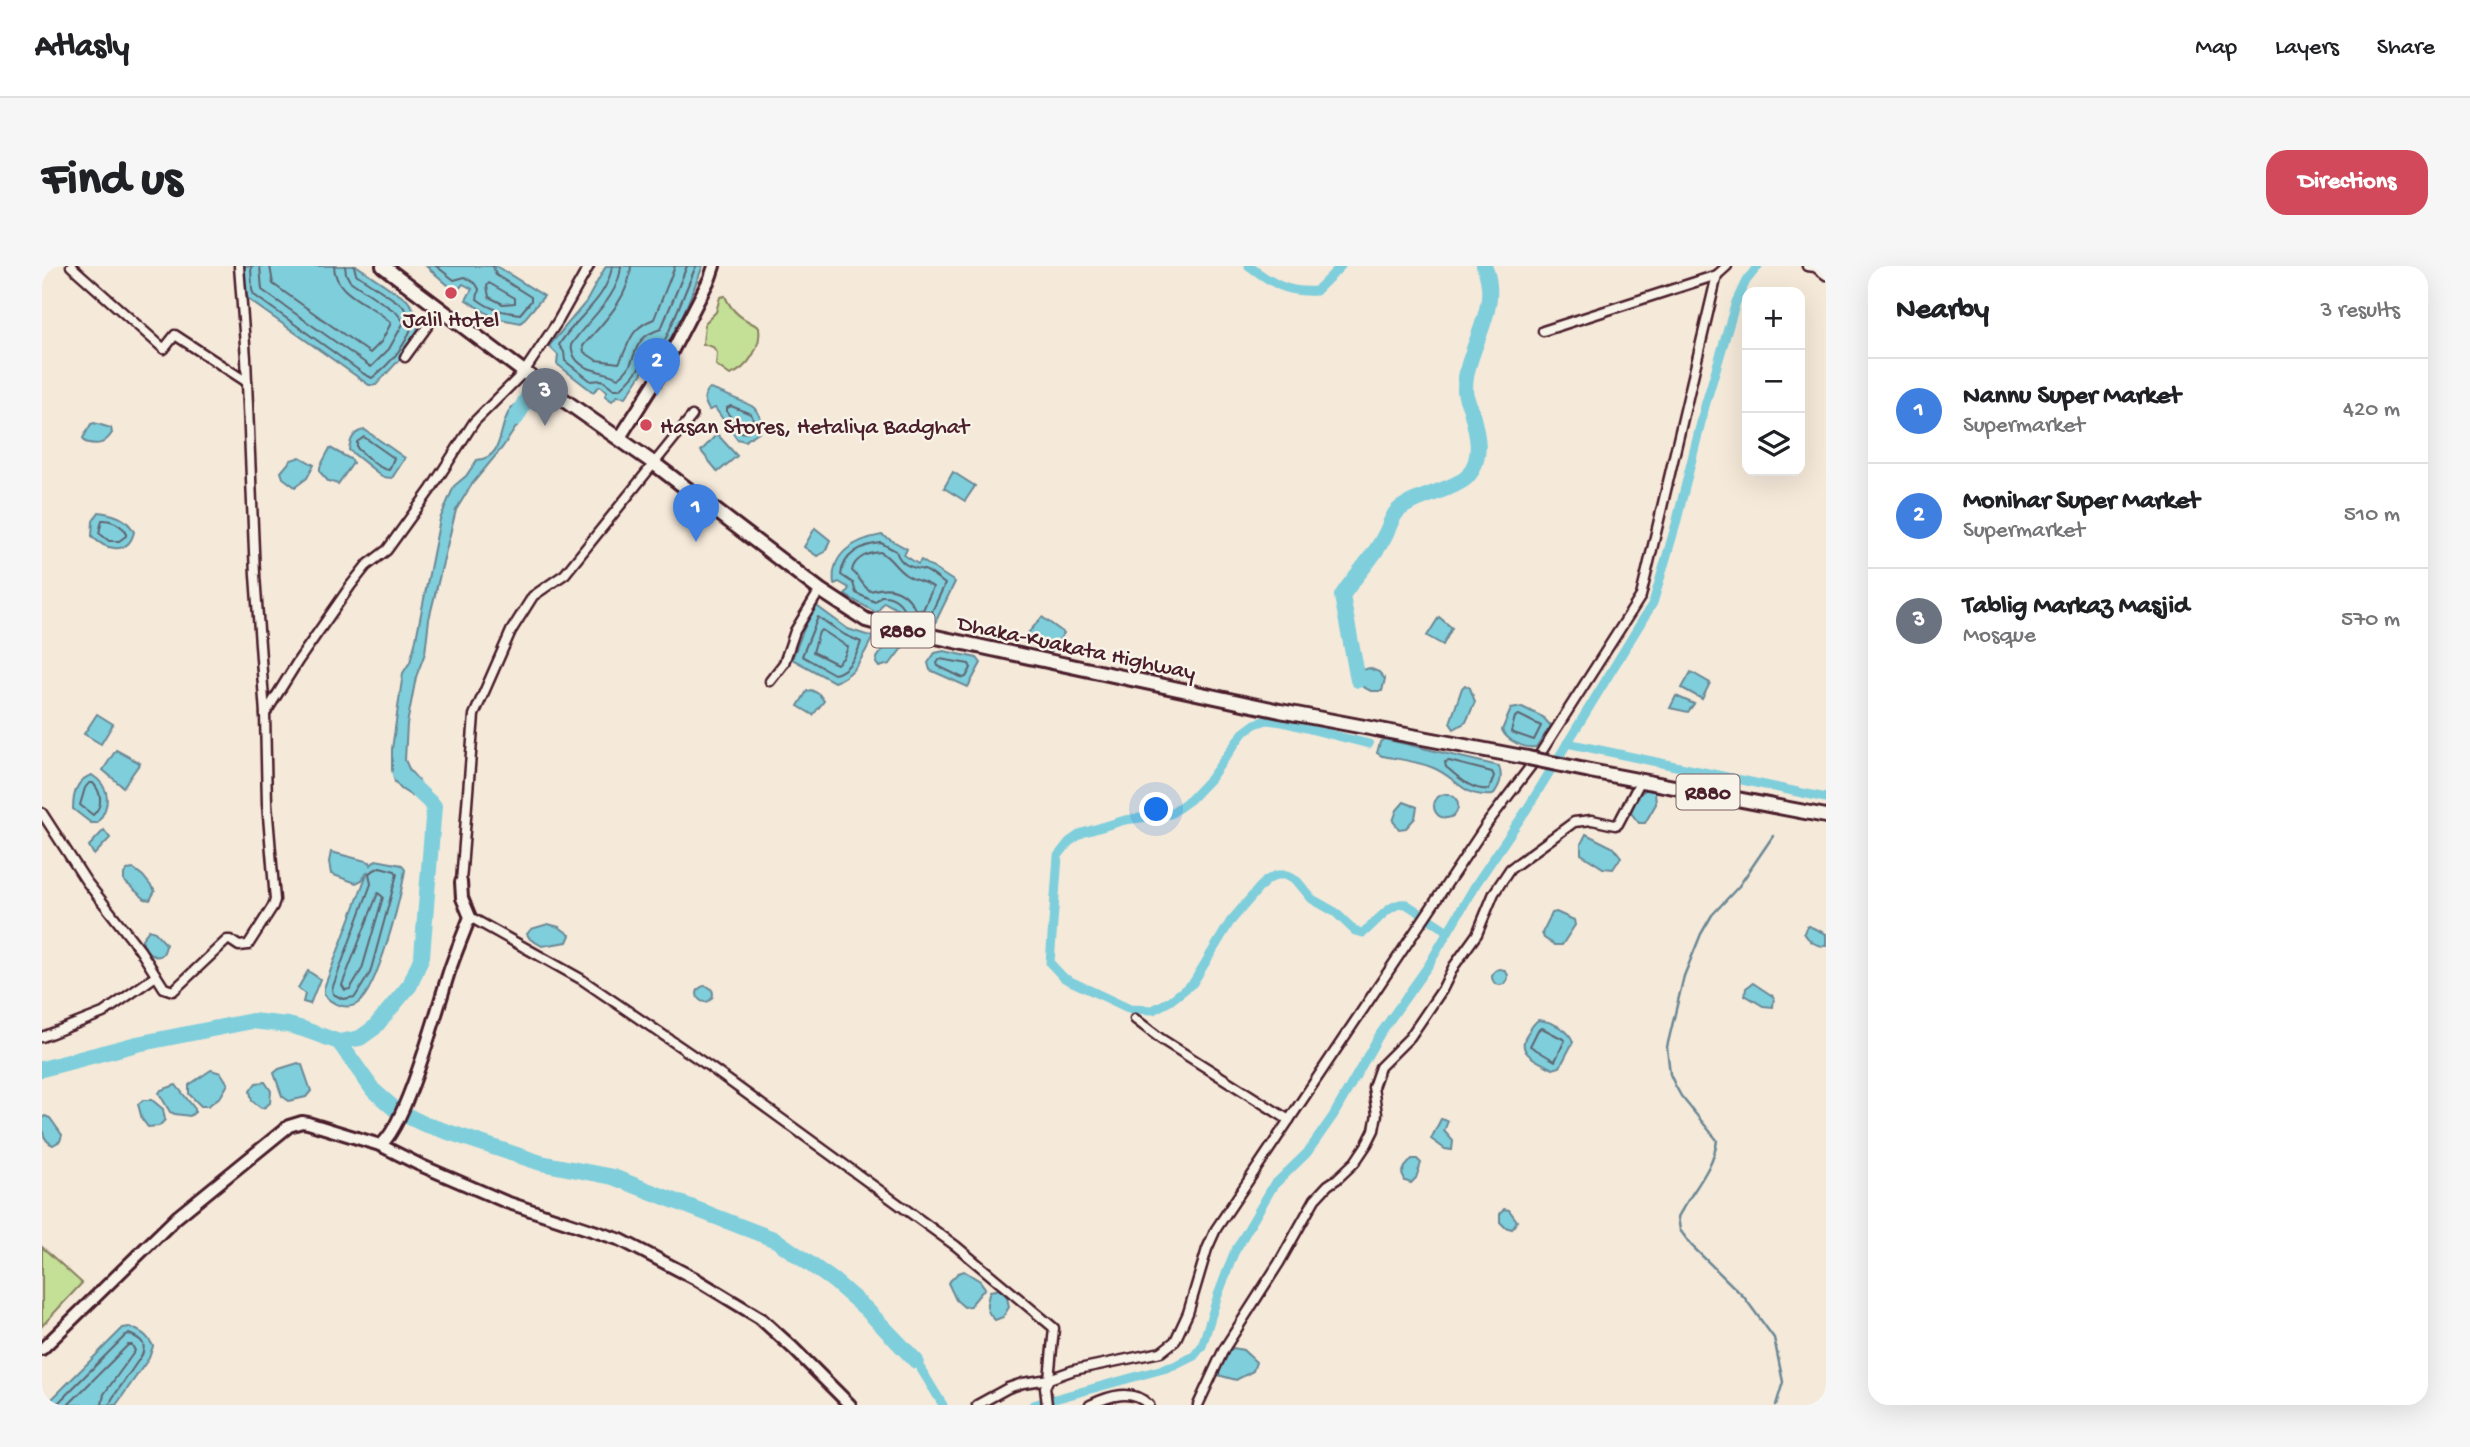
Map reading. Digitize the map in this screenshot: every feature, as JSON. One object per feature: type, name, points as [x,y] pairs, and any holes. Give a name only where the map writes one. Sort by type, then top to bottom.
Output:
[{"type":"main road","name":"Dhaka-Kuakata Highway","points":[[383,266],[524,372],[652,462],[820,590],[850,611],[882,625],[1280,711],[1826,816]]},
{"type":"street","points":[[71,266],[164,349],[176,335],[247,382]]},
{"type":"street","points":[[42,813],[86,881],[140,950],[164,988],[173,991],[223,942],[230,940],[239,946],[248,945],[273,906],[275,900],[267,804],[265,714],[239,266]]},
{"type":"street","points":[[265,714],[351,585],[366,566],[387,550],[474,422],[524,372],[558,321],[589,266]]},
{"type":"street","points":[[620,439],[662,371],[714,266]]},
{"type":"street","points":[[1543,331],[1717,275],[1727,266]]},
{"type":"street","points":[[1807,266],[1815,267],[1826,275]]},
{"type":"street","points":[[977,1405],[1008,1388],[1047,1383],[1074,1370],[1161,1352],[1175,1341],[1188,1313],[1207,1249],[1216,1229],[1489,821],[1540,754],[1641,596],[1717,275]]},
{"type":"street","points":[[405,357],[440,309]]},
{"type":"street","points":[[692,416],[652,462],[565,574],[533,596],[511,631],[474,715],[462,898],[470,917],[528,947],[625,1007],[956,1245],[1054,1328],[1047,1405]]},
{"type":"street","points":[[770,681],[784,663],[795,631],[820,590]]},
{"type":"street","points":[[1198,1405],[1224,1349],[1279,1263],[1315,1199],[1355,1162],[1367,1144],[1376,1122],[1373,1087],[1380,1067],[1410,1037],[1442,990],[1454,966],[1477,934],[1494,893],[1510,869],[1574,822],[1592,820],[1618,824],[1641,780]]},
{"type":"street","points":[[380,1145],[387,1139],[410,1093],[450,968],[470,917]]},
{"type":"street","points":[[42,1037],[103,1013],[156,976]]},
{"type":"street","points":[[1135,1020],[1289,1121]]},
{"type":"street","points":[[42,1349],[177,1217],[289,1126],[302,1122],[380,1145],[506,1202],[621,1240],[694,1278],[760,1318],[850,1405]]},
{"type":"street","points":[[1090,1405],[1115,1396],[1132,1394],[1149,1405]]},
{"type":"green space","points":[[725,296],[739,315],[759,327],[758,342],[752,356],[743,368],[730,375],[716,365],[717,353],[713,347],[703,344],[705,323],[716,312],[720,297]]},
{"type":"green space","points":[[42,1247],[82,1283],[42,1326]]},
{"type":"water","points":[[244,266],[357,266],[407,300],[419,316],[416,335],[401,358],[376,385],[369,385],[249,300],[244,290]]},
{"type":"water","points":[[426,266],[496,266],[544,296],[521,323],[495,318],[466,300],[472,289],[463,284],[456,292]]},
{"type":"water","points":[[606,266],[703,266],[673,340],[667,349],[656,346],[652,352],[660,359],[658,364],[648,364],[626,397],[617,396],[612,401],[605,396],[607,391],[600,386],[593,392],[557,364],[558,355],[549,346],[586,302]]},
{"type":"water","points":[[709,389],[753,407],[763,422],[760,431],[745,441],[737,439],[715,408],[709,410],[705,394]]},
{"type":"water","points":[[526,398],[529,401],[519,423],[472,484],[456,510],[407,724],[405,760],[419,781],[412,796],[395,782],[392,749],[403,673],[410,662],[415,644],[440,519],[454,486],[466,476],[477,460],[493,453],[507,414],[514,405]]},
{"type":"water","points":[[94,423],[111,428],[112,433],[107,440],[94,444],[85,442],[83,438]]},
{"type":"water","points":[[365,430],[405,458],[392,478],[383,477],[349,450],[353,436]]},
{"type":"water","points":[[717,434],[737,456],[718,472],[701,451]]},
{"type":"water","points":[[330,448],[353,463],[338,484],[328,481],[320,472]]},
{"type":"water","points":[[300,457],[314,465],[307,478],[295,487],[283,478],[281,472],[291,460]]},
{"type":"water","points":[[953,472],[975,486],[965,501],[944,488]]},
{"type":"water","points":[[99,512],[128,523],[134,532],[127,545],[122,548],[109,547],[92,536],[93,521]]},
{"type":"water","points":[[815,528],[830,540],[825,552],[817,556],[804,547]]},
{"type":"water","points":[[882,535],[907,549],[904,555],[918,564],[921,560],[955,582],[932,629],[894,620],[899,610],[884,602],[877,613],[845,595],[849,588],[839,582],[834,584],[834,573],[840,556],[863,540]]},
{"type":"water","points":[[814,604],[848,629],[873,637],[848,675],[834,682],[792,659]]},
{"type":"water","points":[[1042,617],[1064,633],[1051,652],[1022,640]]},
{"type":"water","points":[[1439,617],[1452,628],[1443,645],[1427,636]]},
{"type":"water","points":[[893,634],[902,636],[905,644],[890,664],[879,667],[877,658]]},
{"type":"water","points":[[944,651],[977,658],[981,663],[968,687],[930,670],[928,663],[935,653]]},
{"type":"water","points":[[1369,668],[1379,672],[1385,679],[1382,691],[1371,691],[1359,685],[1363,670]]},
{"type":"water","points":[[1691,672],[1710,683],[1702,699],[1682,688]]},
{"type":"water","points":[[1465,685],[1470,688],[1475,702],[1466,722],[1454,729],[1450,723]]},
{"type":"water","points":[[807,691],[819,694],[824,701],[813,715],[798,706]]},
{"type":"water","points":[[1676,696],[1694,704],[1688,712],[1670,708]]},
{"type":"water","points":[[1522,707],[1543,717],[1551,726],[1536,747],[1517,743],[1508,738],[1502,730],[1511,709]]},
{"type":"water","points":[[97,714],[113,724],[101,744],[84,734]]},
{"type":"water","points":[[1384,739],[1499,766],[1499,785],[1493,795],[1473,793],[1431,767],[1377,753],[1380,742]]},
{"type":"water","points":[[116,750],[140,763],[123,787],[103,770]]},
{"type":"water","points":[[92,775],[103,785],[107,797],[105,810],[97,823],[91,823],[73,809],[77,788],[83,780]]},
{"type":"water","points":[[1648,789],[1655,791],[1656,804],[1645,823],[1639,823],[1631,813],[1633,805],[1636,798]]},
{"type":"water","points":[[1446,794],[1454,798],[1458,806],[1454,814],[1446,818],[1438,814],[1434,806],[1438,798]]},
{"type":"water","points":[[1404,802],[1417,807],[1415,818],[1406,828],[1399,829],[1393,821]]},
{"type":"water","points":[[104,830],[110,838],[94,855],[89,846]]},
{"type":"water","points":[[1586,834],[1614,848],[1621,857],[1613,869],[1603,868],[1581,854],[1581,844]]},
{"type":"water","points":[[331,852],[370,862],[371,865],[376,860],[402,865],[405,870],[381,962],[366,994],[358,1003],[349,1006],[331,1001],[324,995],[324,988],[368,871],[362,880],[356,883],[331,874]]},
{"type":"water","points":[[134,869],[155,891],[150,900],[145,899],[124,881],[127,870]]},
{"type":"water","points":[[1556,912],[1574,920],[1575,925],[1562,945],[1555,945],[1544,938],[1542,933],[1552,913]]},
{"type":"water","points":[[548,924],[559,927],[570,935],[567,942],[542,946],[530,939],[527,934],[531,929]]},
{"type":"water","points":[[1809,926],[1826,934],[1826,946],[1816,944],[1806,936],[1804,933]]},
{"type":"water","points":[[149,930],[155,932],[166,944],[162,955],[154,956],[143,944],[142,939]]},
{"type":"water","points":[[1497,969],[1503,969],[1508,977],[1506,983],[1497,985],[1492,980],[1492,974]]},
{"type":"water","points":[[308,971],[320,979],[310,1004],[303,1002],[305,994],[298,988]]},
{"type":"water","points":[[1753,983],[1774,997],[1773,1007],[1763,1006],[1745,995],[1746,988]]},
{"type":"water","points":[[702,986],[708,986],[713,994],[711,1000],[702,1002],[697,997],[697,991]]},
{"type":"water","points":[[1538,1020],[1559,1027],[1573,1042],[1560,1067],[1553,1069],[1526,1052],[1524,1041]]},
{"type":"water","points":[[298,1063],[302,1065],[311,1091],[306,1097],[289,1101],[282,1096],[274,1073]]},
{"type":"water","points":[[211,1070],[221,1073],[228,1084],[221,1096],[208,1106],[201,1106],[189,1094],[189,1085]]},
{"type":"water","points":[[265,1082],[271,1091],[270,1103],[261,1108],[252,1101],[250,1091],[256,1083]]},
{"type":"water","points":[[176,1085],[195,1109],[190,1116],[170,1112],[159,1093]]},
{"type":"water","points":[[143,1100],[152,1100],[163,1109],[165,1120],[159,1126],[148,1127],[142,1119],[138,1104]]},
{"type":"water","points":[[42,1118],[50,1118],[62,1135],[60,1141],[53,1145],[43,1134]]},
{"type":"water","points":[[1441,1119],[1448,1121],[1444,1131],[1453,1141],[1452,1150],[1445,1149],[1431,1139]]},
{"type":"water","points":[[1412,1159],[1421,1163],[1416,1178],[1411,1183],[1405,1181],[1402,1174]]},
{"type":"water","points":[[1504,1209],[1509,1210],[1517,1221],[1512,1229],[1500,1222],[1500,1214]]},
{"type":"water","points":[[964,1271],[980,1281],[985,1288],[970,1306],[964,1307],[956,1300],[948,1283]]},
{"type":"water","points":[[1001,1289],[1007,1297],[1009,1307],[1003,1317],[995,1320],[988,1310],[988,1300],[990,1291]]},
{"type":"water","points":[[129,1327],[143,1334],[153,1346],[149,1358],[116,1405],[46,1405],[123,1328]]},
{"type":"water","points":[[1233,1348],[1243,1350],[1256,1362],[1253,1371],[1236,1380],[1218,1375],[1225,1354]]},
{"type":"waterway","points":[[1249,266],[1280,286],[1305,291],[1316,291],[1341,266]]},
{"type":"waterway","points":[[1358,680],[1342,596],[1375,551],[1398,511],[1463,480],[1476,460],[1477,436],[1465,390],[1489,297],[1489,282],[1484,266]]},
{"type":"waterway","points":[[1033,1405],[1174,1366],[1194,1356],[1202,1346],[1234,1253],[1273,1186],[1307,1153],[1333,1116],[1380,1034],[1428,966],[1476,884],[1527,809],[1653,603],[1705,406],[1736,302],[1746,281],[1758,266]]},
{"type":"waterway","points":[[516,418],[529,395]]},
{"type":"waterway","points":[[1369,744],[1267,720],[1255,724],[1243,733],[1210,779],[1191,799],[1170,814],[1125,820],[1082,833],[1069,842],[1058,856],[1050,963],[1064,978],[1130,1009],[1153,1010],[1193,983],[1230,922],[1259,888],[1277,875],[1287,875],[1297,881],[1312,899],[1335,912],[1355,931],[1363,933],[1389,909],[1400,904],[1406,904],[1448,931]]},
{"type":"waterway","points":[[1567,743],[1826,798]]},
{"type":"waterway","points":[[339,1042],[360,1038],[374,1028],[410,985],[422,956],[434,806],[400,774]]},
{"type":"waterway","points":[[1773,836],[1739,886],[1712,915],[1701,934],[1684,976],[1667,1047],[1670,1074],[1675,1085],[1717,1140],[1707,1171],[1678,1217],[1680,1230],[1691,1245],[1744,1297],[1774,1338],[1783,1382],[1776,1405]]},
{"type":"waterway","points":[[42,1069],[137,1044],[252,1021],[303,1029],[339,1042],[373,1090],[397,1111],[424,1124],[541,1163],[613,1177],[776,1240],[834,1281],[866,1309],[916,1361]]},
{"type":"waterway","points":[[916,1361],[943,1405]]},
{"type":"place","name":"Jalil Hotel","points":[[451,293]]},
{"type":"place","name":"Monihar Super Market","points":[[657,396]]},
{"type":"place","name":"Hasan Stores, Hetaliya Badghat","points":[[646,425]]},
{"type":"place","name":"Tablig Markaz Masjid","points":[[545,426]]},
{"type":"place","name":"Nannu Super Market","points":[[696,542]]}]
